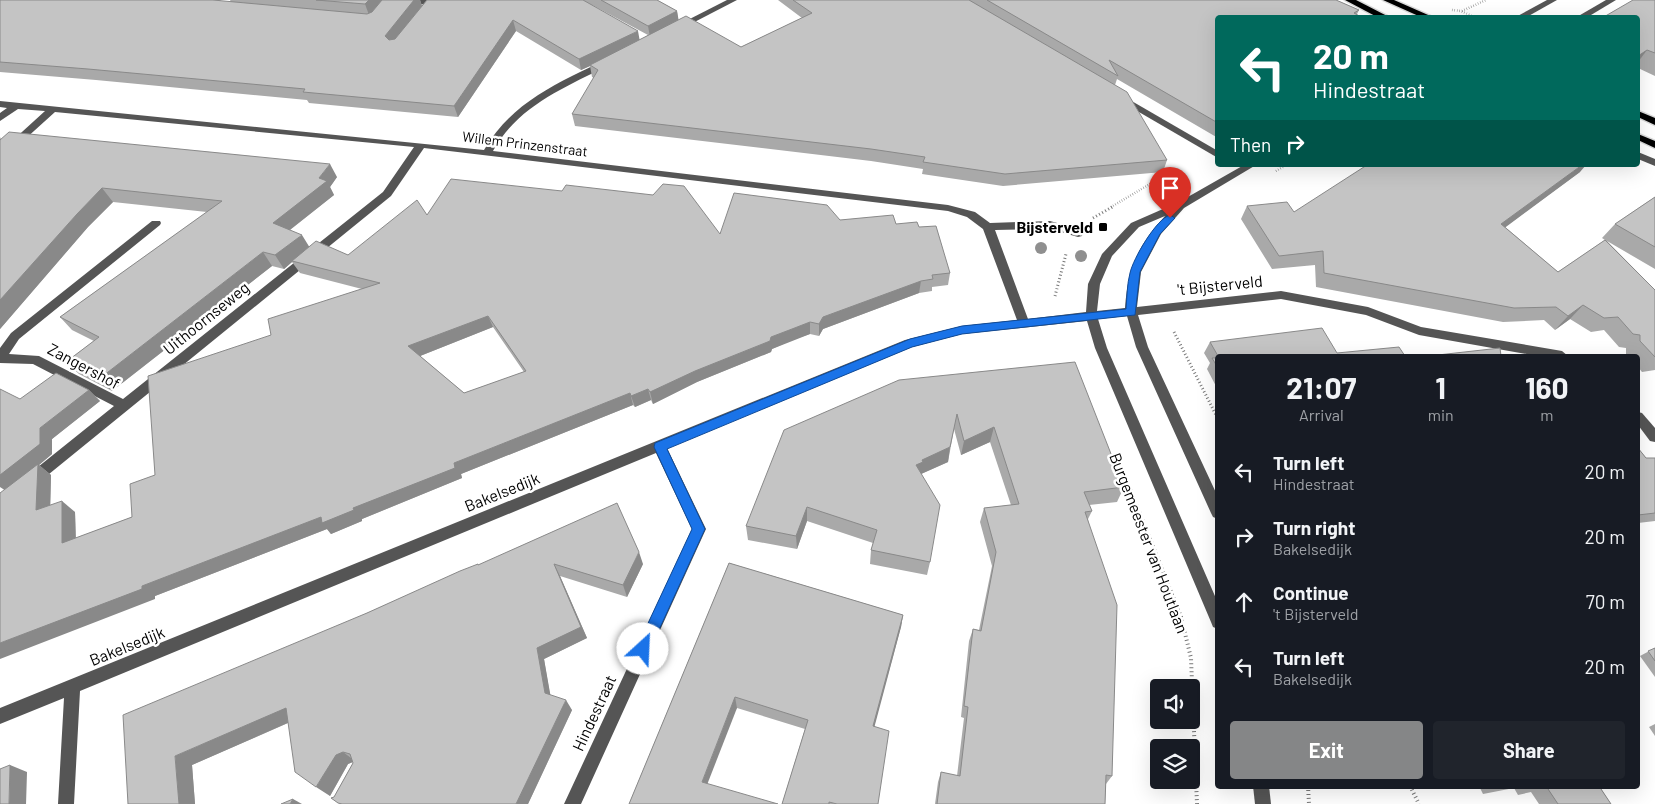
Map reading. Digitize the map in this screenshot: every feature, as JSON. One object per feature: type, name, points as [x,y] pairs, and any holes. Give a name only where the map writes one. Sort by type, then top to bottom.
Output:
[{"type":"main road","points":[[1349,0],[1381,15]]},
{"type":"main road","points":[[1388,0],[1424,15]]},
{"type":"main road","points":[[1640,115],[1655,122]]},
{"type":"main road","points":[[1640,138],[1655,145]]},
{"type":"street","points":[[404,0],[432,2],[477,0]]},
{"type":"street","points":[[666,33],[733,0]]},
{"type":"street","points":[[1524,15],[1553,0]]},
{"type":"street","points":[[1584,15],[1612,0]]},
{"type":"street","points":[[426,9],[432,2]]},
{"type":"street","points":[[487,153],[504,127],[524,109],[544,96],[613,59]]},
{"type":"street","points":[[1116,95],[1215,154]]},
{"type":"street","name":"Willem Prinzenstraat","points":[[0,104],[421,145],[948,208],[971,214],[988,227]]},
{"type":"street","points":[[0,118],[15,106]]},
{"type":"street","points":[[0,157],[53,109]]},
{"type":"street","name":"Uithoornseweg","points":[[23,487],[387,194],[421,145]]},
{"type":"street","points":[[1640,156],[1655,163]]},
{"type":"street","points":[[1092,316],[1094,284],[1107,254],[1135,225],[1183,204],[1242,167]]},
{"type":"street","points":[[1183,204],[1157,232],[1141,258],[1133,281],[1131,312],[1142,347],[1215,506]]},
{"type":"street","points":[[0,358],[15,336],[156,223]]},
{"type":"street","points":[[1078,232],[1050,225],[988,227],[1024,324],[1131,312]]},
{"type":"street","name":"'t Bijsterveld","points":[[1131,312],[1281,295],[1368,311],[1419,331],[1551,354]]},
{"type":"street","name":"Burgemeester van Houtlaan","points":[[1092,316],[1100,348],[1215,615]]},
{"type":"street","name":"Bakelsedijk","points":[[0,716],[910,344],[962,330],[1024,324]]},
{"type":"street","name":"Zangershof","points":[[0,358],[36,359],[123,405]]},
{"type":"street","points":[[1640,419],[1655,438]]},
{"type":"street","name":"Hindestraat","points":[[572,804],[699,529],[660,447]]},
{"type":"street","points":[[66,804],[72,687]]},
{"type":"street","points":[[1261,789],[1263,804]]},
{"type":"path","points":[[1461,11],[1486,0]]},
{"type":"path","points":[[1272,173],[1282,167]]},
{"type":"path","points":[[1163,308],[1215,413]]},
{"type":"path","name":"Burgemeester van Houtlaan","points":[[1124,474],[1181,617],[1191,658],[1196,804]]},
{"type":"path","points":[[1308,789],[1310,804]]},
{"type":"path","points":[[1412,789],[1419,804]]},
{"type":"building","points":[[0,0],[213,0],[367,14],[372,12],[382,0],[414,0],[385,36],[389,40],[395,39],[427,0],[583,0],[638,31],[579,59],[513,20],[454,106],[303,92],[305,89],[0,62]]},
{"type":"building","points":[[316,0],[369,0],[365,4]]},
{"type":"building","points":[[601,0],[657,0],[677,11],[648,26]]},
{"type":"building","points":[[793,0],[969,0],[1127,92],[1167,160],[1005,174],[923,162],[925,157],[871,149],[572,114],[598,70],[590,65],[686,16],[741,47],[812,13]]},
{"type":"building","points":[[987,0],[1336,0],[1359,10],[1354,13],[1358,15],[1215,15],[1215,121],[1109,60],[1118,76]]},
{"type":"building","points":[[1633,0],[1655,0],[1655,53],[1647,50],[1640,55],[1640,15],[1607,15]]},
{"type":"building","points":[[9,132],[330,164],[319,178],[327,181],[273,223],[302,235],[275,255],[263,252],[99,379],[66,362],[99,337],[60,317],[222,201],[102,188],[0,300],[0,140]]},
{"type":"building","points":[[1364,167],[1579,167],[1501,224],[1558,272],[1605,240],[1655,290],[1655,357],[1640,341],[1640,335],[1633,334],[1618,317],[1604,318],[1583,305],[1568,316],[1556,307],[1514,308],[1324,273],[1323,251],[1279,256],[1247,206],[1287,202],[1294,212]]},
{"type":"building","points":[[451,179],[562,191],[566,185],[653,195],[663,184],[684,186],[720,234],[734,193],[827,205],[840,220],[893,215],[896,224],[917,222],[919,227],[936,226],[950,273],[932,275],[933,279],[921,281],[823,317],[819,324],[810,322],[771,337],[770,341],[695,371],[650,392],[648,389],[631,396],[630,393],[454,463],[455,468],[353,508],[354,510],[322,523],[321,517],[142,586],[142,589],[0,643],[0,493],[38,464],[36,510],[62,501],[62,543],[132,517],[130,484],[155,475],[148,376],[271,335],[268,319],[380,283],[292,261],[316,241],[348,255],[417,200],[427,215]],"holes":[[[488,316],[526,371],[464,393],[408,346]]]},
{"type":"building","points":[[1655,197],[1655,247],[1615,224]]},
{"type":"building","points":[[1322,328],[1337,353],[1399,347],[1404,354],[1217,354],[1210,342]]},
{"type":"building","points":[[1500,348],[1501,354],[1447,354]]},
{"type":"building","points":[[1075,362],[1124,487],[1084,492],[1092,511],[1085,512],[1117,605],[1112,776],[1106,775],[1105,804],[937,804],[941,772],[960,776],[968,707],[964,706],[973,629],[981,631],[996,552],[984,508],[1019,504],[994,427],[964,441],[957,414],[950,447],[922,460],[923,462],[916,465],[940,505],[930,562],[871,550],[877,530],[807,507],[796,536],[746,526],[784,430],[899,380]]},
{"type":"building","points":[[56,373],[89,390],[40,428],[40,444],[0,475],[0,389],[20,399]]},
{"type":"building","points":[[1640,450],[1646,458],[1655,458],[1655,513],[1640,515]]},
{"type":"building","points":[[617,503],[639,552],[623,585],[554,564],[581,627],[537,648],[545,693],[566,700],[516,804],[338,803],[331,798],[334,797],[353,763],[350,754],[343,752],[336,755],[316,787],[295,772],[286,708],[175,756],[179,804],[128,804],[123,715],[367,613]]},
{"type":"building","points":[[729,563],[903,615],[873,726],[889,731],[878,804],[837,804],[829,802],[829,804],[782,804],[808,720],[735,697],[702,782],[778,804],[629,804]]},
{"type":"building","points":[[1655,648],[1655,661],[1648,651]]},
{"type":"building","points":[[10,765],[9,804],[0,804],[0,769]]},
{"type":"building","points":[[1548,789],[1601,789],[1611,804],[1558,804]]},
{"type":"building","points":[[293,799],[290,804],[281,804]]},
{"type":"place","name":"Bijsterveld","points":[[1103,227]]},
{"type":"route","points":[[643,649],[699,529],[660,447],[910,344],[962,330],[1131,312],[1135,272],[1157,232],[1170,218]]}]
